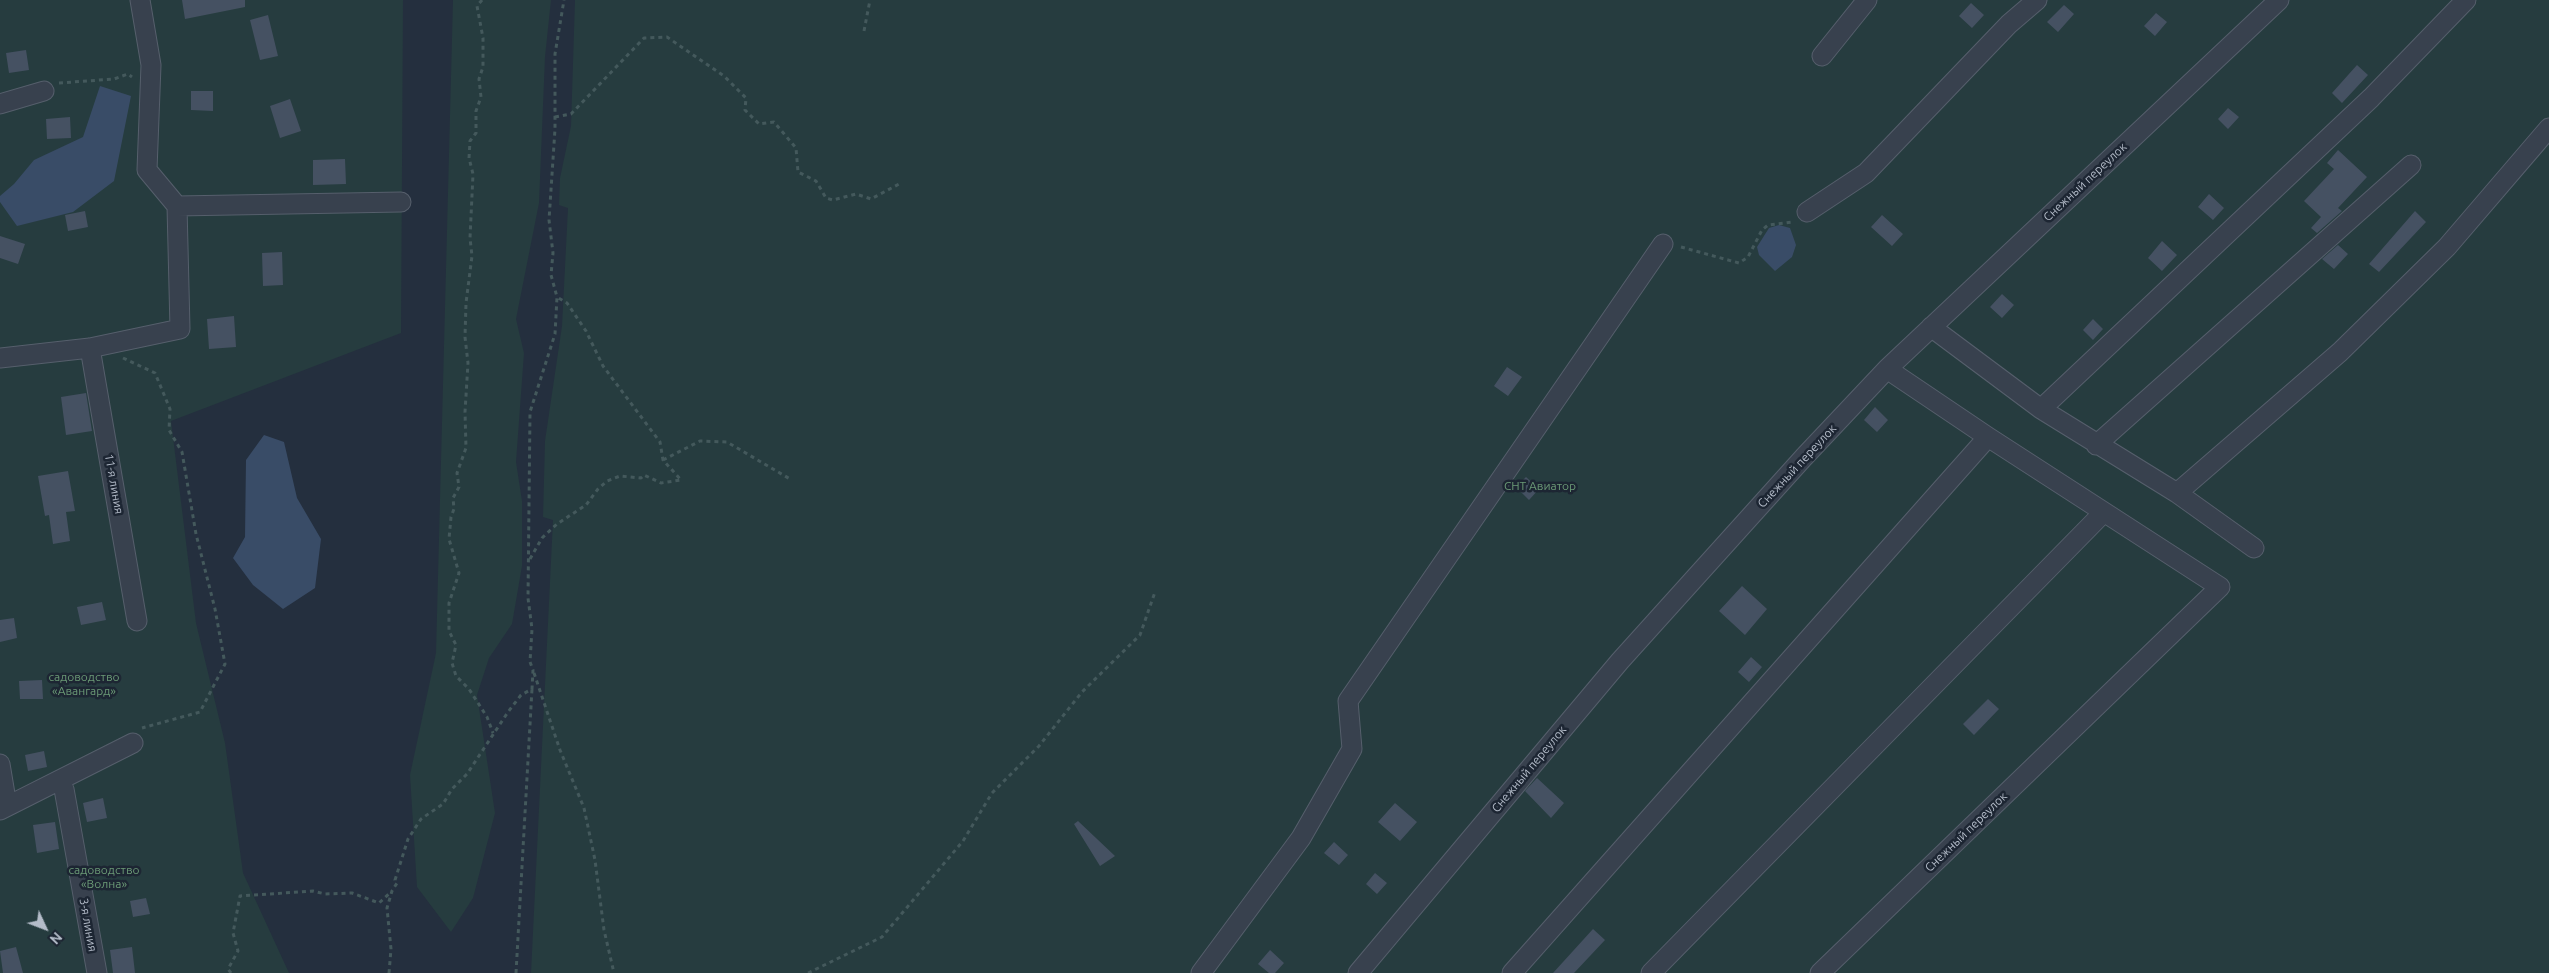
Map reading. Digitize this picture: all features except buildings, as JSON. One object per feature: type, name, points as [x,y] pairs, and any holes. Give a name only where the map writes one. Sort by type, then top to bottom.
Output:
[{"type":"street","points":[[0,358],[99,346],[180,330],[177,206],[147,170],[151,65],[140,0]]},
{"type":"street","points":[[1822,56],[1867,0]]},
{"type":"street","points":[[1807,212],[1866,173],[2009,24],[2036,0]]},
{"type":"street","name":"Снежный переулок","points":[[1358,973],[1620,661],[1804,457],[1887,369],[2279,0]]},
{"type":"street","points":[[2041,409],[2371,98],[2466,0]]},
{"type":"street","points":[[0,104],[44,91]]},
{"type":"street","points":[[2177,493],[2340,352],[2447,246],[2549,128]]},
{"type":"street","points":[[2096,445],[2411,164]]},
{"type":"street","points":[[177,206],[401,202]]},
{"type":"street","points":[[1201,973],[1302,838],[1352,749],[1348,701],[1663,244]]},
{"type":"street","points":[[1932,327],[2041,409],[2096,445],[2177,493],[2254,548]]},
{"type":"street","name":"11-я линия","points":[[99,346],[137,621]]},
{"type":"street","points":[[1651,973],[2104,512],[1988,438],[1887,369]]},
{"type":"street","points":[[1512,973],[1988,438]]},
{"type":"street","name":"Снежный переулок","points":[[1820,973],[2220,587],[2104,512]]},
{"type":"street","points":[[0,764],[3,808],[133,743]]},
{"type":"street","name":"3-я линия","points":[[64,789],[97,973]]},
{"type":"path","points":[[482,0],[477,6],[483,38],[483,67],[479,79],[481,97],[476,111],[476,133],[470,141],[469,158],[473,174],[470,238],[472,256],[465,337],[468,362],[466,448],[457,473],[459,487],[453,498],[454,509],[451,517],[449,539],[459,573],[449,603],[449,631],[456,645],[452,663],[456,676],[469,689],[487,717],[493,733]]},
{"type":"path","points":[[564,0],[555,54],[555,118],[549,220],[553,253],[551,275],[557,297],[555,334],[530,412],[528,598],[532,629],[530,662],[560,750],[584,808],[595,860],[604,930],[614,973]]},
{"type":"path","points":[[864,31],[870,0]]},
{"type":"path","points":[[555,118],[571,114],[644,38],[667,37],[724,76],[746,98],[745,110],[759,124],[774,122],[796,148],[798,172],[816,181],[826,198],[833,200],[856,194],[871,199],[901,183]]},
{"type":"path","points":[[44,91],[53,79],[60,83],[114,79],[128,74],[131,77],[136,77],[144,71],[149,56]]},
{"type":"path","points":[[1663,244],[1698,250],[1739,263],[1748,257],[1762,230],[1768,225],[1789,223],[1807,212]]},
{"type":"path","points":[[529,561],[542,538],[556,524],[586,505],[598,489],[607,482],[620,476],[642,478],[644,475],[661,483],[681,480],[663,460],[660,442],[603,366],[586,331],[566,303],[557,297]]},
{"type":"path","points":[[99,346],[127,362],[154,373],[170,409],[170,430],[182,452],[196,534],[215,609],[225,664],[200,712],[142,728],[133,743]]},
{"type":"path","points":[[663,460],[700,441],[727,442],[790,479]]},
{"type":"path","points":[[808,973],[882,937],[963,841],[992,793],[1039,746],[1082,692],[1140,635],[1155,592]]},
{"type":"path","points":[[516,973],[533,670]]},
{"type":"path","points":[[231,973],[228,969],[238,951],[233,933],[240,896],[313,891],[326,894],[352,893],[379,902],[396,888],[397,883],[395,880],[415,827],[422,819],[444,804],[452,789],[467,774],[493,733],[522,695],[532,689]]},
{"type":"path","points":[[388,973],[391,949],[387,908],[392,891]]},
{"type":"green space","points":[[0,0],[403,0],[401,333],[171,421],[196,623],[225,743],[243,873],[289,973],[0,973]]},
{"type":"green space","points":[[453,0],[551,0],[545,57],[539,203],[516,319],[524,353],[516,462],[522,501],[522,566],[512,624],[489,658],[477,695],[495,813],[473,898],[451,932],[417,887],[410,775],[436,653]]},
{"type":"green space","name":"СНТ Авиатор","points":[[575,0],[2549,0],[2549,973],[531,973],[553,520],[543,517],[545,441],[562,326],[568,208],[559,205],[560,178],[571,126]]},
{"type":"water","points":[[100,86],[131,96],[114,181],[73,212],[17,226],[0,202],[0,196],[14,184],[34,160],[83,137]]},
{"type":"water","points":[[1779,225],[1790,228],[1796,245],[1792,257],[1775,271],[1759,255],[1757,247],[1769,228]]},
{"type":"water","points":[[264,435],[284,442],[297,498],[321,539],[315,588],[283,609],[253,585],[233,558],[245,537],[246,460]]},
{"type":"park label","name":"садоводство «Авангард»","points":[[84,684]]},
{"type":"park label","name":"садоводство «Волна»","points":[[104,877]]}]
